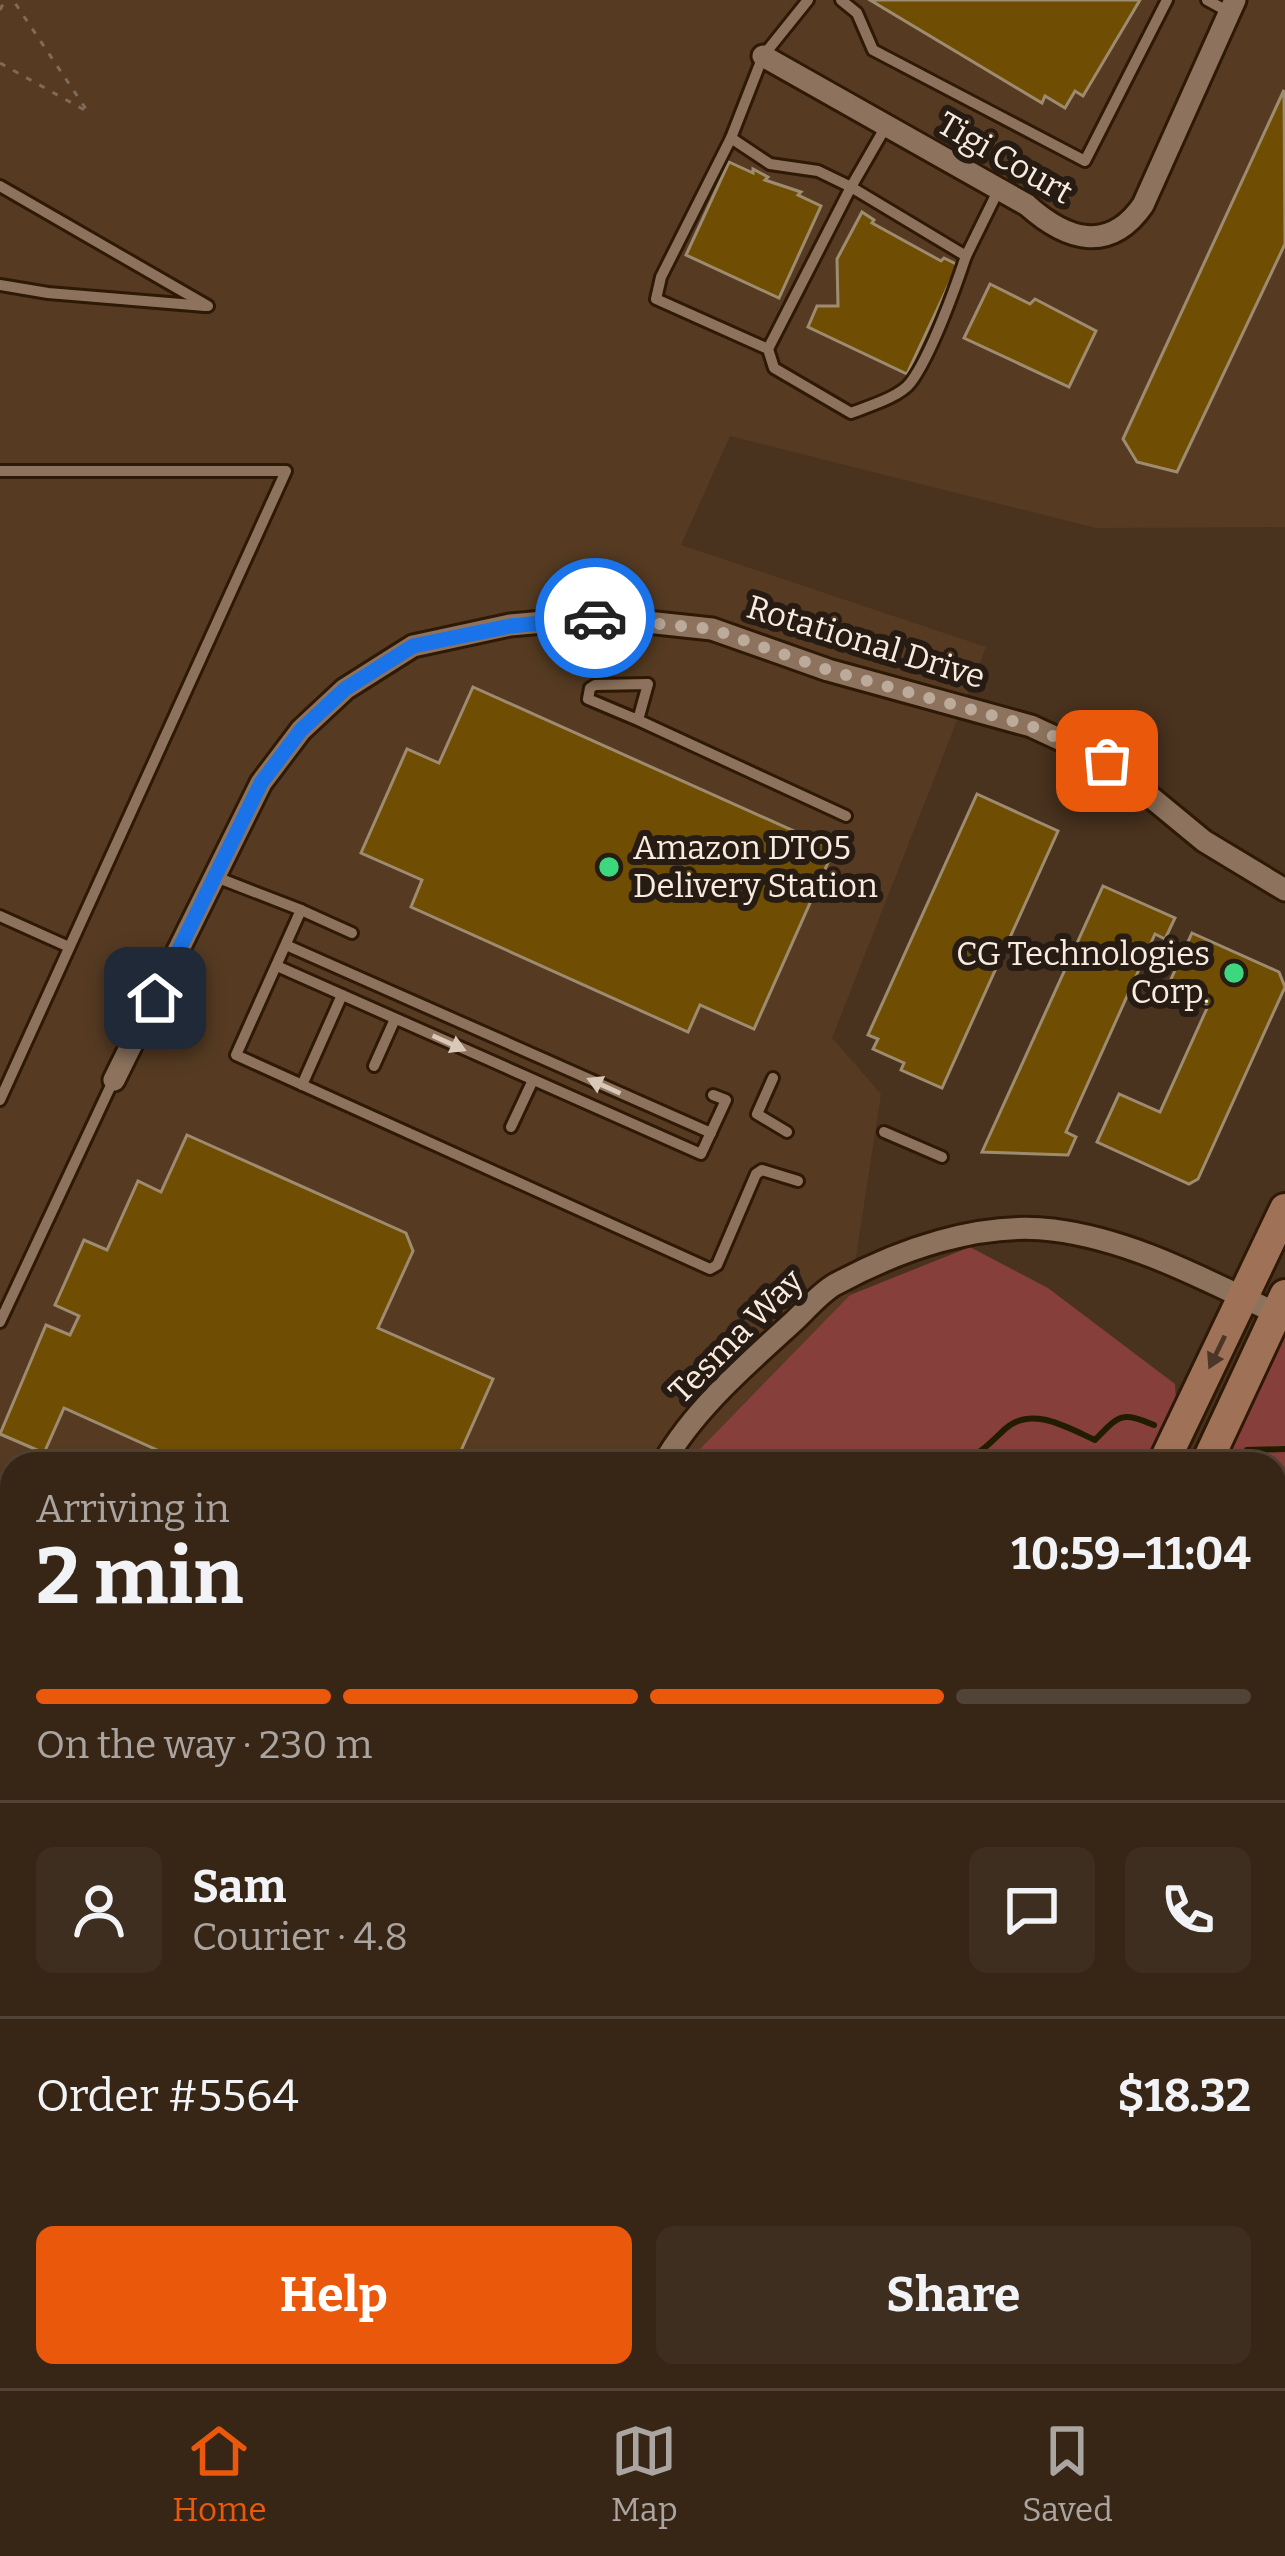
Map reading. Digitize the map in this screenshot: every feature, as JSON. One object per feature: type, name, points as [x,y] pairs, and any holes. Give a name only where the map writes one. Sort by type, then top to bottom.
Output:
[{"type":"main road","points":[[1169,1452],[1285,1209]]},
{"type":"main road","points":[[1212,1452],[1281,1304]]},
{"type":"street","name":"Tigi Court","points":[[763,56],[1028,205],[1052,227],[1078,236],[1107,236],[1130,223],[1143,205],[1232,6]]},
{"type":"street","name":"Rotational Drive","points":[[114,1079],[261,783],[301,730],[345,689],[413,646],[510,626],[600,617],[712,629],[828,670],[1031,726],[1107,761],[1204,841],[1285,890]]},
{"type":"street","name":"Tesma Way","points":[[674,1452],[740,1370],[831,1287],[932,1243],[1009,1228],[1053,1230],[1164,1261],[1243,1298],[1281,1304]]},
{"type":"lane","points":[[768,349],[656,299],[662,277],[731,138],[763,56],[808,0]]},
{"type":"lane","points":[[841,0],[857,13],[873,50],[1084,161],[1167,0]]},
{"type":"lane","points":[[1207,0],[1232,6]]},
{"type":"lane","points":[[885,128],[768,349],[774,368],[851,413],[910,385],[999,189]]},
{"type":"lane","points":[[731,138],[770,164],[818,171],[966,256]]},
{"type":"lane","points":[[0,186],[208,306],[0,285]]},
{"type":"lane","points":[[0,471],[286,471],[0,1100]]},
{"type":"lane","points":[[638,720],[648,684],[595,685],[586,694],[588,699],[846,816]]},
{"type":"lane","points":[[216,877],[352,933]]},
{"type":"lane","points":[[301,910],[236,1055],[710,1269],[717,1265],[757,1174],[762,1170],[798,1181]]},
{"type":"lane","points":[[0,916],[69,947]]},
{"type":"lane","points":[[286,945],[711,1133]]},
{"type":"lane","points":[[277,965],[701,1154],[726,1100],[712,1095]]},
{"type":"lane","points":[[302,1085],[342,995]]},
{"type":"lane","points":[[374,1066],[395,1018]]},
{"type":"lane","points":[[772,1078],[757,1114],[787,1132]]},
{"type":"lane","points":[[0,1322],[114,1079]]},
{"type":"lane","points":[[511,1127],[532,1080]]},
{"type":"lane","points":[[884,1132],[942,1157]]},
{"type":"path","points":[[0,10],[5,0]]},
{"type":"path","points":[[0,63],[88,112],[13,0]]},
{"type":"shaded area","points":[[0,0],[1285,0],[1285,527],[1096,528],[730,436],[681,545],[986,647],[832,1038],[881,1094],[850,1295],[698,1452],[0,1452]]},
{"type":"shaded area","points":[[970,1247],[1048,1288],[1175,1384],[1177,1415],[1152,1452],[698,1452],[850,1295]]},
{"type":"shaded area","points":[[1285,1327],[1285,1452],[1226,1452]]},
{"type":"building","points":[[870,0],[1140,0],[1083,96],[1075,91],[1065,108],[1045,96],[1042,103]]},
{"type":"building","points":[[1284,90],[1285,244],[1177,472],[1137,462],[1123,439]]},
{"type":"building","points":[[729,162],[753,173],[753,169],[768,177],[765,180],[801,192],[798,195],[821,206],[779,298],[686,255]]},
{"type":"building","points":[[862,212],[872,223],[941,261],[944,258],[958,265],[907,374],[808,327],[817,306],[838,306],[837,259]]},
{"type":"building","points":[[990,284],[1030,304],[1035,299],[1096,331],[1069,387],[964,338]]},
{"type":"building","name":"Amazon DTO5 Delivery Station","points":[[473,687],[834,849],[754,1029],[700,1005],[688,1032],[411,907],[422,880],[361,853],[407,749],[439,763]]},
{"type":"building","points":[[977,794],[1058,831],[942,1088],[901,1070],[904,1063],[873,1049],[878,1039],[868,1035]]},
{"type":"building","points":[[1103,886],[1175,918],[1165,939],[1155,934],[1066,1132],[1076,1137],[1068,1155],[982,1152]]},
{"type":"building","points":[[1192,933],[1279,972],[1285,987],[1198,1179],[1189,1184],[1097,1142],[1119,1094],[1160,1112],[1208,1006],[1167,988]]},
{"type":"building","points":[[187,1135],[406,1233],[413,1251],[378,1328],[493,1379],[460,1452],[156,1452],[64,1408],[44,1452],[0,1434],[46,1325],[70,1335],[79,1316],[55,1305],[84,1240],[107,1250],[138,1181],[161,1192]]},
{"type":"waterway","points":[[979,1452],[1005,1429],[1027,1419],[1050,1421],[1095,1440],[1121,1418],[1154,1425]]},
{"type":"waterway","points":[[1247,1450],[1285,1449]]},
{"type":"way so far","points":[[595,618],[712,629],[828,670],[1031,726],[1107,761]]},
{"type":"place","name":"Amazon DTO5 Delivery Station","points":[[609,867]]},
{"type":"place","name":"CG Technologies Corp.","points":[[1234,973]]},
{"type":"route","points":[[155,998],[261,783],[301,730],[345,689],[413,646],[510,626],[595,618]]}]
